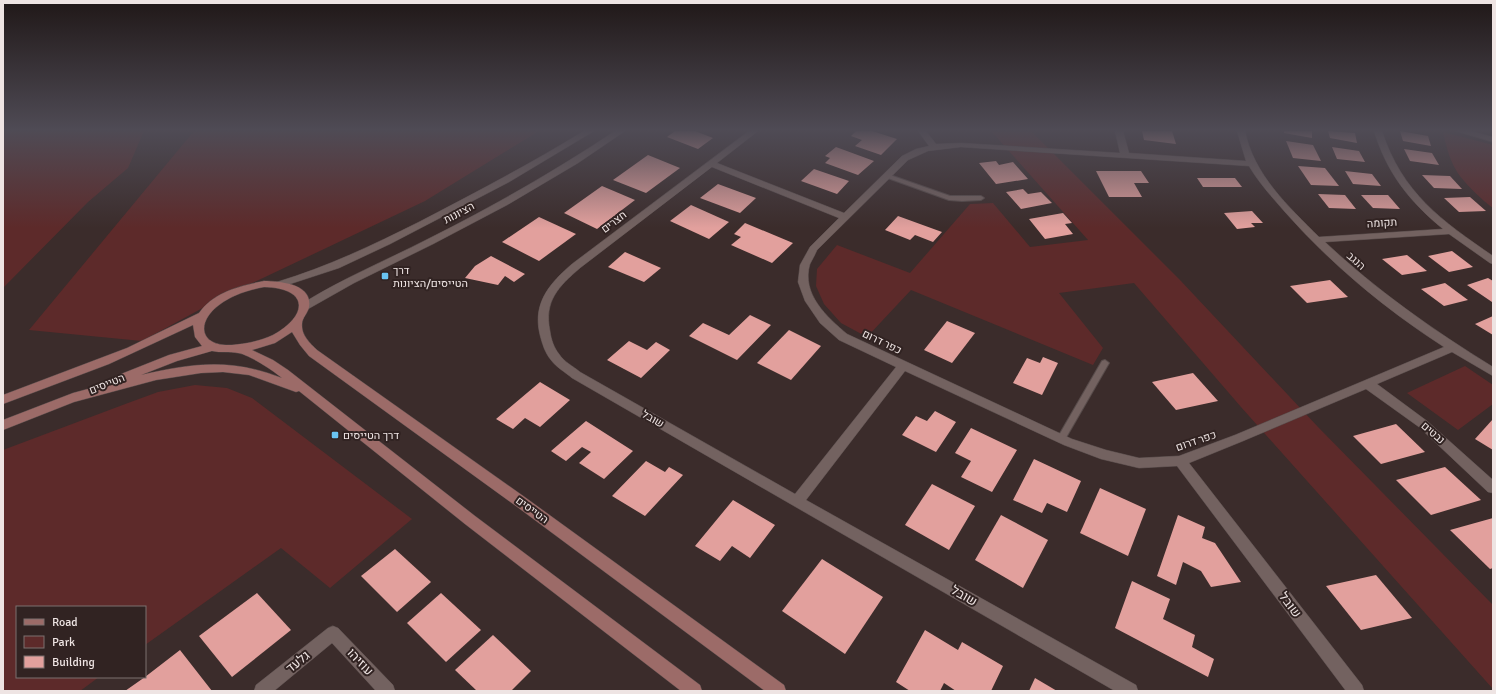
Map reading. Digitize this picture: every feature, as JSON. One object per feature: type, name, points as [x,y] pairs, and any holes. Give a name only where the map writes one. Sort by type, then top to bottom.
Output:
[{"type":"main road","points":[[264,284],[281,284],[292,287],[300,293],[304,307],[296,322],[285,332],[271,340],[255,346],[240,349],[220,349],[205,343],[198,333],[200,321],[216,302],[234,292],[264,284]]},
{"type":"main road","name":"הטייסים","points":[[3,400],[112,359],[204,315]]},
{"type":"main road","name":"הטייסים","points":[[296,322],[297,332],[303,343],[313,353],[521,502],[778,691]]},
{"type":"main road","name":"הטייסים","points":[[3,425],[166,361],[212,347]]},
{"type":"main road","points":[[240,349],[269,363],[476,525],[694,691]]},
{"type":"main road","points":[[72,398],[161,374],[208,368],[241,369],[271,378],[308,393]]},
{"type":"street","name":"הציונות","points":[[281,284],[308,277],[359,256],[495,186],[534,163]]},
{"type":"street","name":"הציונות","points":[[304,307],[347,282],[431,242],[521,193],[569,163]]},
{"type":"street","name":"כפר דרום","points":[[900,163],[813,249],[805,265],[803,282],[810,301],[824,320],[843,337],[1061,439],[1105,455],[1139,463],[1180,461],[1239,438],[1451,348]]},
{"type":"street","name":"כפר דרום","points":[[1242,163],[1252,164]]},
{"type":"street","points":[[1390,163],[1400,179],[1422,206],[1450,231],[1493,261]]},
{"type":"street","points":[[712,164],[846,217]]},
{"type":"street","name":"חצרים","points":[[544,310],[549,295],[576,266],[712,164]]},
{"type":"street","name":"הנגב","points":[[1252,164],[1284,206],[1316,240],[1379,297],[1451,348],[1493,372]]},
{"type":"street","name":"תקומה","points":[[1316,240],[1450,231]]},
{"type":"street","name":"שובל","points":[[544,310],[544,332],[553,356],[576,375],[798,500],[1130,691]]},
{"type":"street","points":[[798,500],[903,366]]},
{"type":"street","name":"נבטים","points":[[1367,383],[1423,424],[1493,488]]},
{"type":"street","name":"שובל","points":[[1180,461],[1356,691]]},
{"type":"street","name":"גלעד","points":[[262,691],[333,633]]},
{"type":"street","name":"עוזיהו","points":[[333,633],[387,691]]},
{"type":"lane","points":[[887,176],[949,198],[981,198]]},
{"type":"lane","points":[[1061,439],[1105,363]]},
{"type":"green space","points":[[3,163],[130,163],[128,168],[88,202],[3,288]]},
{"type":"green space","points":[[167,163],[486,163],[425,201],[221,298],[142,341],[29,330]]},
{"type":"green space","points":[[1020,163],[1063,163],[1180,280],[1318,427],[1493,605],[1493,689],[1241,407],[1134,283],[1059,293],[1103,348],[1093,365],[911,290],[867,337],[841,323],[824,304],[816,286],[817,269],[837,245],[910,273],[970,204],[993,203],[1030,247],[1088,240]]},
{"type":"green space","points":[[1453,163],[1493,163],[1493,208],[1463,180]]},
{"type":"green space","points":[[1465,366],[1493,385],[1493,404],[1458,430],[1407,393]]},
{"type":"green space","points":[[195,385],[227,388],[252,398],[412,519],[330,588],[281,548],[146,644],[146,606],[16,606],[16,678],[98,678],[80,691],[3,691],[3,450],[158,392]]},
{"type":"building","points":[[636,163],[669,163],[680,168],[646,193],[613,180]]},
{"type":"building","points":[[826,163],[871,163],[858,175]]},
{"type":"building","points":[[979,163],[998,163],[999,165],[1014,163],[1028,179],[996,184]]},
{"type":"building","points":[[1298,166],[1325,168],[1339,186],[1311,185]]},
{"type":"building","points":[[814,169],[849,181],[837,194],[801,181]]},
{"type":"building","points":[[1096,171],[1141,171],[1149,183],[1134,183],[1142,197],[1109,197]]},
{"type":"building","points":[[1345,171],[1372,174],[1381,186],[1353,184]]},
{"type":"building","points":[[1422,175],[1450,176],[1462,189],[1434,188]]},
{"type":"building","points":[[1197,178],[1235,178],[1242,187],[1203,187]]},
{"type":"building","points":[[718,184],[756,198],[740,213],[700,198]]},
{"type":"building","points":[[602,186],[635,200],[597,229],[564,213]]},
{"type":"building","points":[[1023,189],[1028,194],[1041,192],[1052,203],[1021,209],[1006,192]]},
{"type":"building","points":[[1318,194],[1345,195],[1356,209],[1329,208]]},
{"type":"building","points":[[1361,195],[1388,195],[1400,209],[1373,208]]},
{"type":"building","points":[[1470,197],[1486,211],[1459,212],[1444,198]]},
{"type":"building","points":[[691,205],[729,222],[709,239],[670,221]]},
{"type":"building","points":[[1252,211],[1263,223],[1251,223],[1255,227],[1237,229],[1224,213]]},
{"type":"building","points":[[1063,213],[1072,223],[1065,224],[1073,234],[1045,239],[1029,219]]},
{"type":"building","points":[[898,216],[942,232],[933,242],[915,235],[910,240],[885,230]]},
{"type":"building","points":[[539,217],[576,234],[539,261],[502,242]]},
{"type":"building","points":[[745,223],[793,243],[772,263],[731,245],[741,237],[734,234]]},
{"type":"building","points":[[1452,251],[1473,267],[1449,272],[1428,256]]},
{"type":"building","points":[[625,252],[661,268],[644,282],[608,267]]},
{"type":"building","points":[[1407,255],[1427,271],[1402,275],[1382,259]]},
{"type":"building","points":[[491,256],[525,274],[514,282],[505,276],[498,285],[465,278],[475,266]]},
{"type":"building","points":[[1488,278],[1493,281],[1492,302],[1467,285]]},
{"type":"building","points":[[1330,280],[1348,297],[1307,303],[1290,286]]},
{"type":"building","points":[[1445,283],[1468,300],[1444,306],[1421,289]]},
{"type":"building","points":[[750,315],[771,325],[737,360],[689,336],[703,323],[729,335]]},
{"type":"building","points":[[1493,316],[1493,335],[1475,324]]},
{"type":"building","points":[[947,321],[975,333],[952,363],[924,350]]},
{"type":"building","points":[[789,330],[821,346],[791,380],[757,363]]},
{"type":"building","points":[[629,341],[647,350],[656,342],[670,350],[641,378],[607,360]]},
{"type":"building","points":[[1043,357],[1058,363],[1042,395],[1013,383],[1027,358],[1040,363]]},
{"type":"building","points":[[1193,373],[1218,401],[1176,410],[1152,382]]},
{"type":"building","points":[[540,382],[570,400],[540,427],[525,418],[513,429],[496,419]]},
{"type":"building","points":[[935,411],[956,422],[936,452],[902,435],[916,416],[927,421]]},
{"type":"building","points":[[1493,419],[1493,450],[1475,439]]},
{"type":"building","points":[[586,421],[633,451],[604,479],[579,463],[591,452],[582,447],[566,461],[551,451]]},
{"type":"building","points":[[1396,424],[1425,452],[1381,464],[1353,436]]},
{"type":"building","points":[[971,428],[1017,450],[992,492],[961,477],[971,461],[955,453]]},
{"type":"building","points":[[1034,459],[1081,481],[1067,512],[1047,503],[1042,513],[1013,500]]},
{"type":"building","points":[[646,461],[665,472],[669,467],[683,475],[645,516],[612,496]]},
{"type":"building","points":[[1445,467],[1481,500],[1431,515],[1396,480]]},
{"type":"building","points":[[932,484],[975,506],[949,550],[905,525]]},
{"type":"building","points":[[1100,488],[1146,509],[1128,556],[1080,533]]},
{"type":"building","points":[[733,500],[775,525],[750,558],[732,546],[720,561],[695,546]]},
{"type":"building","points":[[1001,515],[1048,540],[1023,588],[975,560]]},
{"type":"building","points":[[1178,515],[1205,527],[1202,538],[1215,543],[1241,582],[1211,587],[1201,571],[1183,562],[1176,585],[1157,576]]},
{"type":"building","points":[[1493,518],[1493,568],[1490,569],[1450,530]]},
{"type":"building","points":[[395,549],[431,582],[397,612],[361,576]]},
{"type":"building","points":[[822,559],[883,597],[845,654],[782,611]]},
{"type":"building","points":[[1376,575],[1412,618],[1361,630],[1326,586]]},
{"type":"building","points":[[1132,581],[1170,599],[1163,619],[1195,635],[1192,647],[1214,659],[1208,677],[1115,628]]},
{"type":"building","points":[[257,593],[291,630],[232,677],[199,636]]},
{"type":"building","points":[[441,593],[481,630],[446,662],[407,623]]},
{"type":"building","points":[[925,630],[958,650],[962,642],[1003,666],[991,691],[956,691],[944,683],[940,691],[910,691],[896,682]]},
{"type":"building","points":[[493,635],[531,671],[511,691],[477,691],[455,670]]},
{"type":"building","points":[[180,650],[212,691],[125,691],[144,678],[146,678],[146,676]]},
{"type":"building","points":[[1035,678],[1057,691],[1029,691]]},
{"type":"place","name":"דרך הטייסים/הציונות","points":[[385,276]]},
{"type":"place","name":"דרך הטייסים","points":[[335,435]]}]
